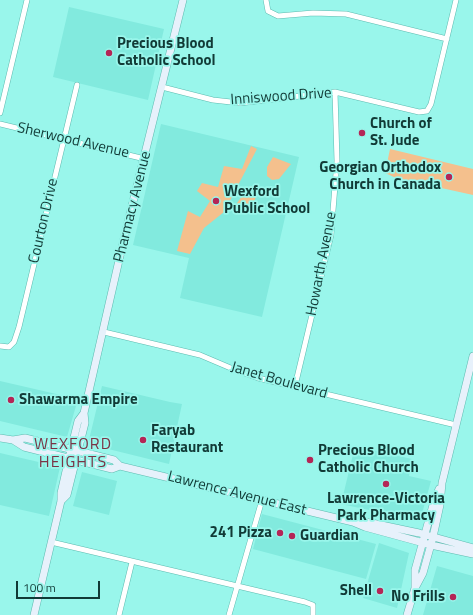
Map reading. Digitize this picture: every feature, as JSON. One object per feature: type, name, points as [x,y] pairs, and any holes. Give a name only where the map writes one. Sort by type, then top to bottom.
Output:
[{"type":"main road","name":"Pharmacy Avenue","points":[[34,615],[61,501],[61,492],[74,450],[85,423],[84,413],[104,332],[125,234],[145,159],[183,0]]},
{"type":"main road","points":[[407,615],[415,588],[423,573],[427,544],[440,505],[442,483],[473,356]]},
{"type":"main road","name":"Lawrence Avenue East","points":[[0,438],[13,440],[24,438],[114,460],[120,466]]},
{"type":"main road","name":"Lawrence Avenue East","points":[[13,440],[24,446],[72,459],[112,468],[120,466],[353,522],[364,527],[427,544],[473,554]]},
{"type":"main road","name":"Lawrence Avenue East","points":[[353,522],[367,522],[473,548]]},
{"type":"street","points":[[0,113],[27,0]]},
{"type":"street","points":[[266,0],[268,11],[278,16],[313,13],[346,14],[447,39]]},
{"type":"street","name":"Inniswood Drive","points":[[162,86],[213,100],[240,103],[335,92],[418,112],[427,111],[431,104],[456,0]]},
{"type":"street","name":"Courton Drive","points":[[0,346],[9,347],[14,342],[20,327],[77,85]]},
{"type":"street","name":"Howarth Avenue","points":[[295,386],[331,235],[337,160],[335,92]]},
{"type":"street","name":"Sherwood Avenue","points":[[0,124],[145,159]]},
{"type":"street","name":"Janet Boulevard","points":[[104,332],[200,355],[258,378],[456,425]]},
{"type":"street","points":[[229,615],[262,500]]},
{"type":"street","points":[[51,542],[311,604],[314,607],[313,615]]},
{"type":"street","points":[[119,615],[132,562]]},
{"type":"shaded area","name":"Precious Blood Catholic School","points":[[69,7],[164,29],[148,100],[53,77]]},
{"type":"shaded area","name":"Wexford Public School","points":[[161,124],[299,157],[262,317],[180,298],[189,258],[133,245]]},
{"type":"shaded area","points":[[251,146],[257,149],[224,212],[204,228],[190,254],[177,251],[188,211],[200,217],[210,201],[197,191],[202,183],[218,187],[224,166],[242,169]]},
{"type":"shaded area","points":[[390,149],[473,169],[473,195],[396,178],[385,173]]},
{"type":"shaded area","points":[[273,157],[291,164],[279,179],[272,180],[267,176],[267,167]]},
{"type":"shaded area","points":[[252,186],[260,192],[255,199],[253,207],[251,209],[237,207],[237,203],[249,187]]},
{"type":"shaded area","points":[[0,381],[78,399],[67,437],[0,421]]},
{"type":"shaded area","points":[[102,386],[182,404],[169,464],[88,444]]},
{"type":"shaded area","points":[[355,446],[412,459],[409,476],[431,481],[420,521],[341,504]]},
{"type":"shaded area","points":[[0,453],[60,467],[49,516],[0,505]]},
{"type":"shaded area","points":[[82,472],[117,481],[109,515],[73,506]]},
{"type":"shaded area","points":[[262,514],[376,544],[366,579],[253,549]]},
{"type":"shaded area","points":[[379,543],[409,553],[397,608],[363,598]]},
{"type":"shaded area","name":"No Frills","points":[[437,566],[473,576],[473,615],[423,615]]},
{"type":"place","name":"Precious Blood Catholic School","points":[[109,53]]},
{"type":"place","name":"Church of St. Jude","points":[[362,133]]},
{"type":"place","name":"Georgian Orthodox Church in Canada","points":[[449,177]]},
{"type":"place","name":"Wexford Public School","points":[[216,201]]},
{"type":"place","name":"Shawarma Empire","points":[[11,400]]},
{"type":"place","name":"Faryab Restaurant","points":[[143,440]]},
{"type":"place","name":"Precious Blood Catholic Church","points":[[310,460]]},
{"type":"place","name":"Lawrence-Victoria Park Pharmacy","points":[[386,484]]},
{"type":"place","name":"241 Pizza","points":[[280,533]]},
{"type":"place","name":"Guardian","points":[[292,536]]},
{"type":"place","name":"Shell","points":[[380,591]]},
{"type":"place","name":"No Frills","points":[[453,597]]},
{"type":"district","name":"WEXFORD HEIGHTS","points":[[73,454]]}]
